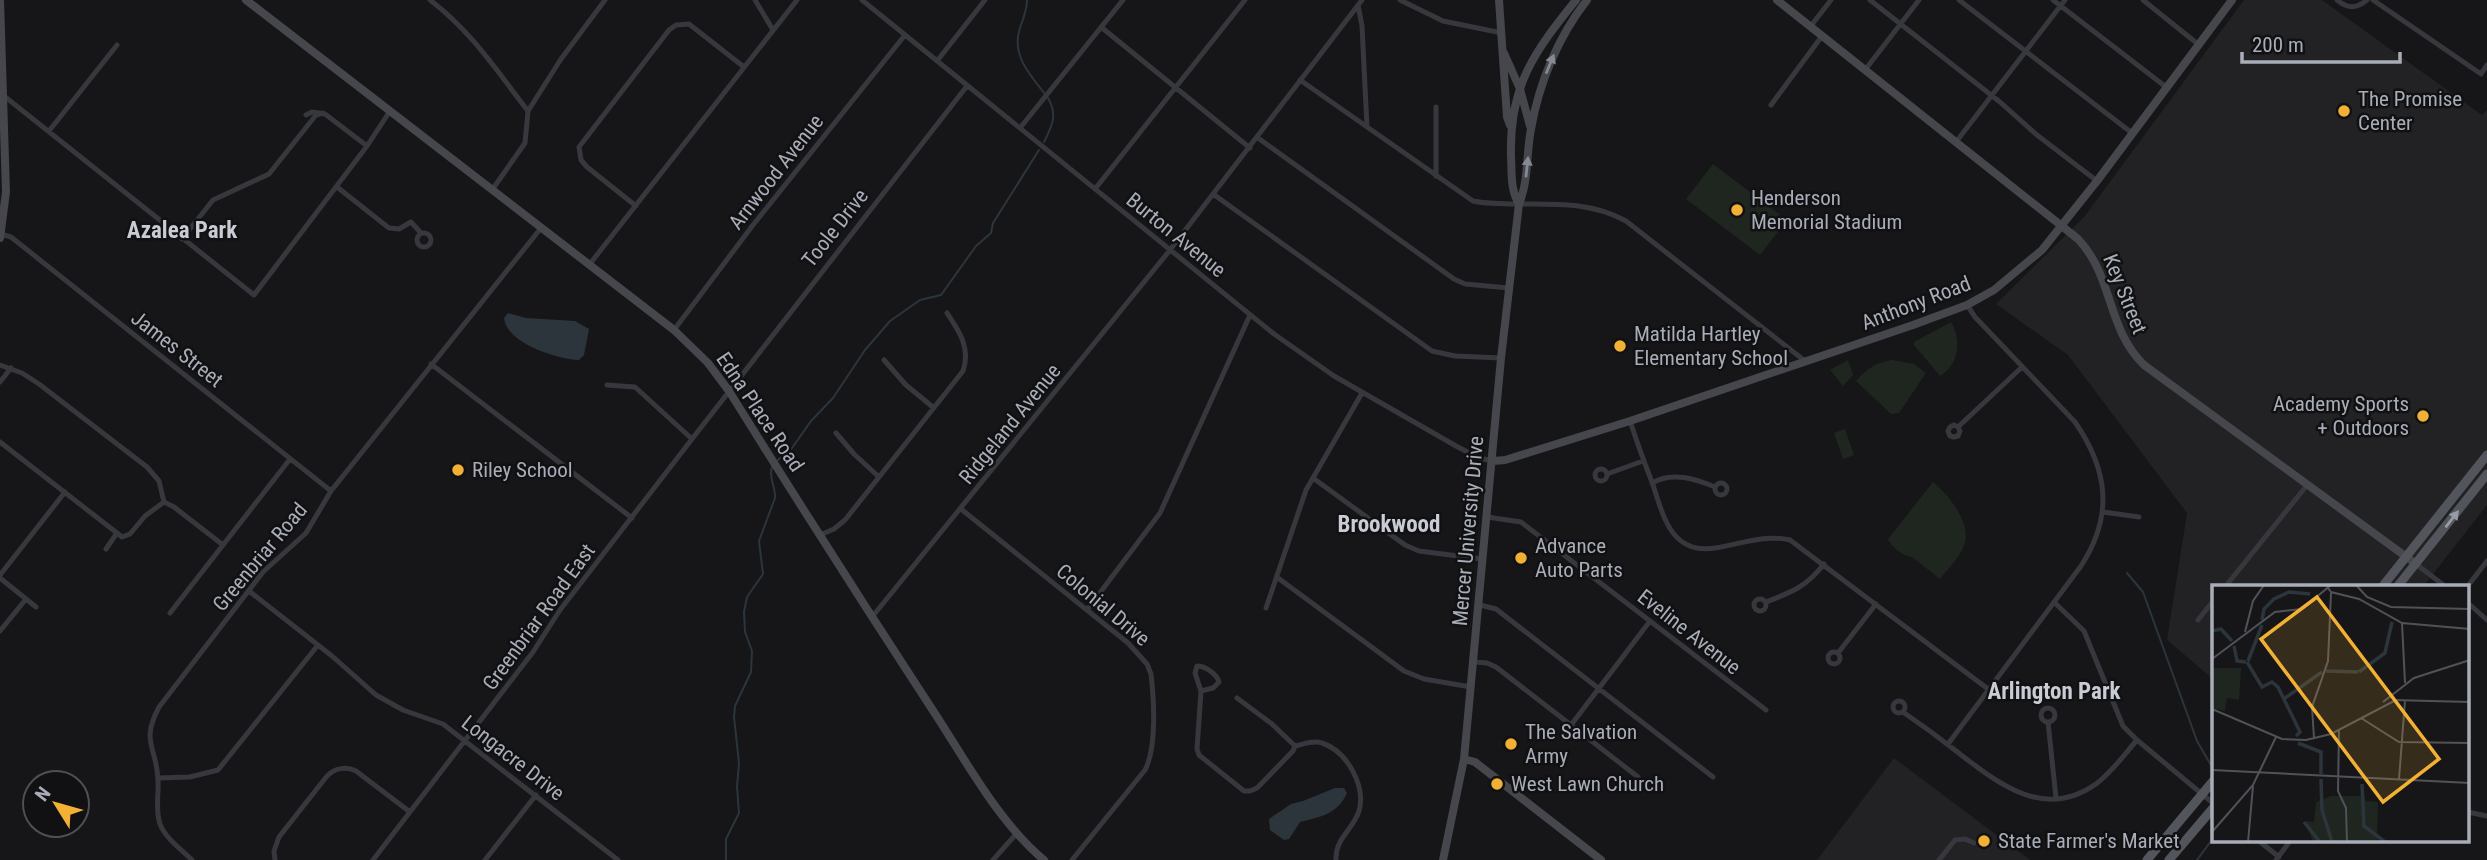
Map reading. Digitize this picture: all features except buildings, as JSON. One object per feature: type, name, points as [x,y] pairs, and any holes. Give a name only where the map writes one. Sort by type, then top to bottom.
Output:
[{"type":"main road","points":[[2384,585],[2487,455]]},
{"type":"main road","points":[[2399,585],[2487,474]]},
{"type":"main road","points":[[2147,860],[2212,782]]},
{"type":"main road","points":[[2169,860],[2212,808]]},
{"type":"street","points":[[0,0],[6,192],[1,236]]},
{"type":"street","name":"Edna Place Road","points":[[246,0],[674,330],[708,363],[729,391],[994,803],[1017,834],[1044,860]]},
{"type":"street","points":[[430,0],[460,25],[497,67],[528,111]]},
{"type":"street","points":[[492,190],[526,142],[528,111],[561,59],[605,0]]},
{"type":"street","points":[[755,0],[773,30]]},
{"type":"street","points":[[589,265],[797,0]]},
{"type":"street","name":"Burton Avenue","points":[[862,0],[1303,356],[1362,393],[1479,458],[1493,461]]},
{"type":"street","points":[[937,61],[985,0]]},
{"type":"street","points":[[1020,128],[1123,0]]},
{"type":"street","points":[[1095,189],[1245,0]]},
{"type":"street","points":[[1352,0],[1360,2],[1367,127]]},
{"type":"street","points":[[1400,0],[1443,21],[1502,33]]},
{"type":"street","points":[[1499,0],[1506,105],[1510,126]]},
{"type":"street","name":"Mercer University Drive","points":[[1519,204],[1513,193],[1510,126],[1520,89],[1539,47],[1576,0]]},
{"type":"street","name":"Mercer University Drive","points":[[1443,860],[1464,759],[1501,358],[1530,129],[1554,55],[1587,0]]},
{"type":"street","name":"Key Street","points":[[1777,0],[2063,226],[2094,259],[2101,272],[2121,335],[2137,358],[2416,564]]},
{"type":"street","points":[[1810,27],[1831,0]]},
{"type":"street","points":[[1870,0],[2097,181]]},
{"type":"street","points":[[1865,71],[1919,0]]},
{"type":"street","points":[[1959,0],[2132,133]]},
{"type":"street","points":[[2053,0],[2166,87]]},
{"type":"street","points":[[1956,142],[2065,0]]},
{"type":"street","points":[[2143,0],[2199,45]]},
{"type":"street","name":"Anthony Road","points":[[1493,461],[1505,460],[1630,421],[1913,326],[1967,305],[1994,289],[2027,265],[2063,226],[2232,0]]},
{"type":"street","points":[[2337,0],[2346,7],[2359,6],[2370,0],[2481,74],[2487,65]]},
{"type":"street","name":"Ridgeland Avenue","points":[[872,617],[1170,250],[1360,2]]},
{"type":"street","points":[[636,206],[587,167],[581,160],[579,151],[582,142],[653,50],[676,24],[685,23],[696,28],[744,67]]},
{"type":"street","points":[[1101,27],[1250,148]]},
{"type":"street","name":"Arnwood Avenue","points":[[674,330],[753,225],[905,35]]},
{"type":"street","points":[[1771,105],[1822,36]]},
{"type":"street","points":[[49,131],[117,46]]},
{"type":"street","points":[[1504,53],[1520,89],[1530,129]]},
{"type":"street","points":[[1300,80],[1473,201],[1577,205],[1618,216],[1805,361]]},
{"type":"street","name":"Toole Drive","points":[[729,391],[967,86]]},
{"type":"street","points":[[3,96],[254,295],[337,187],[390,111]]},
{"type":"street","points":[[1436,107],[1436,176]]},
{"type":"street","points":[[306,115],[312,112],[323,113],[367,146]]},
{"type":"street","points":[[182,239],[213,201],[269,174],[312,120],[323,113]]},
{"type":"street","points":[[1258,138],[1454,279],[1465,284],[1510,288]]},
{"type":"street","points":[[337,187],[389,228],[399,229],[411,222],[421,233]]},
{"type":"street","points":[[1213,194],[1432,351],[1455,356],[1501,358]]},
{"type":"street","name":"Greenbriar Road","points":[[192,860],[159,823],[158,778],[150,747],[151,722],[159,707],[274,561],[306,533],[331,491],[541,228]]},
{"type":"street","name":"James Street","points":[[1,236],[11,237],[331,491]]},
{"type":"street","points":[[1948,744],[2088,555],[2103,512],[2100,470],[2087,439],[2075,422],[1975,317],[1967,305]]},
{"type":"street","points":[[820,535],[845,520],[958,378],[966,355],[962,339],[947,313]]},
{"type":"street","points":[[1087,610],[1160,513],[1250,315]]},
{"type":"street","points":[[884,360],[906,385],[934,408]]},
{"type":"street","points":[[431,364],[632,518]]},
{"type":"street","points":[[0,365],[11,368],[39,384],[147,467],[159,481],[164,502]]},
{"type":"street","points":[[1958,427],[2022,367]]},
{"type":"street","points":[[0,382],[11,368]]},
{"type":"street","points":[[607,385],[635,387],[692,439]]},
{"type":"street","name":"Greenbriar Road East","points":[[373,860],[533,652],[560,610],[729,391]]},
{"type":"street","points":[[1266,608],[1306,491],[1362,393]]},
{"type":"street","points":[[1630,421],[1664,519],[1672,533],[1684,542],[1713,549],[1762,538],[1780,538],[1797,544],[1989,689]]},
{"type":"street","points":[[836,433],[879,477]]},
{"type":"street","points":[[0,442],[122,537],[130,534],[145,516],[164,502]]},
{"type":"street","points":[[170,613],[290,459]]},
{"type":"street","points":[[1607,474],[1643,461]]},
{"type":"street","points":[[1652,483],[1671,477],[1688,478],[1715,487]]},
{"type":"street","points":[[1313,478],[1405,545],[1419,551],[1483,559]]},
{"type":"street","points":[[2227,585],[2308,484]]},
{"type":"street","points":[[36,607],[0,577],[65,492]]},
{"type":"street","points":[[164,502],[223,545]]},
{"type":"street","name":"Colonial Drive","points":[[961,509],[1128,643],[1147,664],[1152,685],[1150,760],[1145,770],[1072,860]]},
{"type":"street","points":[[2103,512],[2139,517]]},
{"type":"street","name":"Eveline Avenue","points":[[1487,517],[1521,522],[1766,710]]},
{"type":"street","points":[[106,549],[117,533]]},
{"type":"street","points":[[2469,585],[2487,561]]},
{"type":"street","points":[[2416,564],[2443,585]]},
{"type":"street","points":[[1766,602],[1800,589],[1813,579],[1824,565]]},
{"type":"street","points":[[1278,578],[1404,671],[1424,679],[1471,687]]},
{"type":"street","name":"Longacre Drive","points":[[249,591],[384,701],[443,724],[536,795],[609,857],[618,860]]},
{"type":"street","points":[[0,631],[26,599]]},
{"type":"street","points":[[2054,602],[2084,631],[2123,726],[2212,804]]},
{"type":"street","points":[[2198,620],[2212,602]]},
{"type":"street","points":[[1838,653],[1876,604]]},
{"type":"street","points":[[1480,605],[1496,609],[1713,777]]},
{"type":"street","points":[[2470,605],[2487,620]]},
{"type":"street","points":[[1571,725],[1650,621]]},
{"type":"street","points":[[158,778],[190,777],[218,770],[318,645]]},
{"type":"street","points":[[1474,662],[1493,665],[1638,777]]},
{"type":"street","points":[[1201,691],[1213,688],[1219,680],[1199,666],[1195,673],[1201,691],[1197,749],[1199,755],[1244,791],[1250,792],[1257,788],[1295,746]]},
{"type":"street","points":[[1237,698],[1272,724],[1295,746]]},
{"type":"street","points":[[1903,712],[2011,790],[2040,798],[2056,798],[2081,792],[2098,783],[2137,740]]},
{"type":"street","points":[[2048,722],[2056,798]]},
{"type":"street","points":[[1295,746],[1313,742],[1326,745],[1347,764],[1357,780],[1360,809],[1341,837],[1336,860]]},
{"type":"street","points":[[1464,759],[1475,762],[1601,860]]},
{"type":"street","points":[[275,860],[274,851],[279,837],[327,776],[335,770],[347,768],[356,771],[410,812]]},
{"type":"street","points":[[485,860],[536,795]]},
{"type":"street","points":[[993,860],[1017,834]]},
{"type":"street","points":[[1939,860],[1955,839],[1974,843]]},
{"type":"street","points":[[2260,842],[2277,858],[2289,842]]},
{"type":"shaded area","points":[[2244,0],[2322,0],[2482,115],[2487,110],[2487,505],[2425,585],[2212,585],[2212,678],[2167,640],[2187,513],[2068,355],[1996,304],[2084,217]]},
{"type":"shaded area","name":"Henderson Memorial Stadium","points":[[1713,164],[1787,220],[1760,255],[1686,199]]},
{"type":"shaded area","points":[[508,313],[526,318],[575,321],[589,329],[584,355],[579,360],[558,357],[523,342],[507,327],[504,318]]},
{"type":"shaded area","points":[[1951,322],[1957,336],[1957,352],[1951,365],[1940,376],[1914,342]]},
{"type":"shaded area","points":[[1848,360],[1853,375],[1843,386],[1830,370]]},
{"type":"shaded area","points":[[1892,360],[1914,364],[1926,373],[1899,413],[1891,414],[1856,381],[1872,367]]},
{"type":"shaded area","points":[[1845,429],[1854,455],[1843,459],[1834,433]]},
{"type":"shaded area","points":[[1933,482],[1958,511],[1963,520],[1966,539],[1963,548],[1940,579],[1912,557],[1898,551],[1888,539]]},
{"type":"shaded area","points":[[1894,758],[2030,860],[1817,860]]},
{"type":"shaded area","points":[[1335,788],[1344,788],[1347,793],[1339,806],[1328,814],[1300,822],[1289,839],[1284,840],[1270,830],[1269,819],[1291,804]]},
{"type":"waterway","points":[[1027,0],[1018,46],[1023,63],[1045,94]]},
{"type":"waterway","points":[[1044,142],[1053,115],[1048,98]]},
{"type":"waterway","points":[[778,460],[792,448],[811,421],[833,398],[865,350],[890,321],[920,300],[941,295],[976,246],[991,233],[993,223],[1039,150]]},
{"type":"waterway","points":[[726,860],[726,839],[739,813],[735,706],[751,672],[752,651],[745,632],[744,612],[747,597],[763,574],[759,541],[775,498],[772,467]]},
{"type":"waterway","points":[[2127,573],[2143,592],[2197,741],[2212,767]]},
{"type":"waterway","points":[[2197,860],[2212,840]]},
{"type":"place","name":"The Promise Center","points":[[2344,111]]},
{"type":"place","name":"Henderson Memorial Stadium","points":[[1737,210]]},
{"type":"place","name":"Matilda Hartley Elementary School","points":[[1620,346]]},
{"type":"place","name":"Academy Sports + Outdoors","points":[[2423,416]]},
{"type":"place","name":"Riley School","points":[[458,470]]},
{"type":"place","name":"Advance Auto Parts","points":[[1521,558]]},
{"type":"place","name":"The Salvation Army","points":[[1511,744]]},
{"type":"place","name":"West Lawn Church","points":[[1497,784]]},
{"type":"place","name":"State Farmer's Market","points":[[1984,841]]},
{"type":"district","name":"Azalea Park","points":[[182,230]]},
{"type":"district","name":"Brookwood","points":[[1389,524]]},
{"type":"district","name":"Arlington Park","points":[[2054,691]]}]
